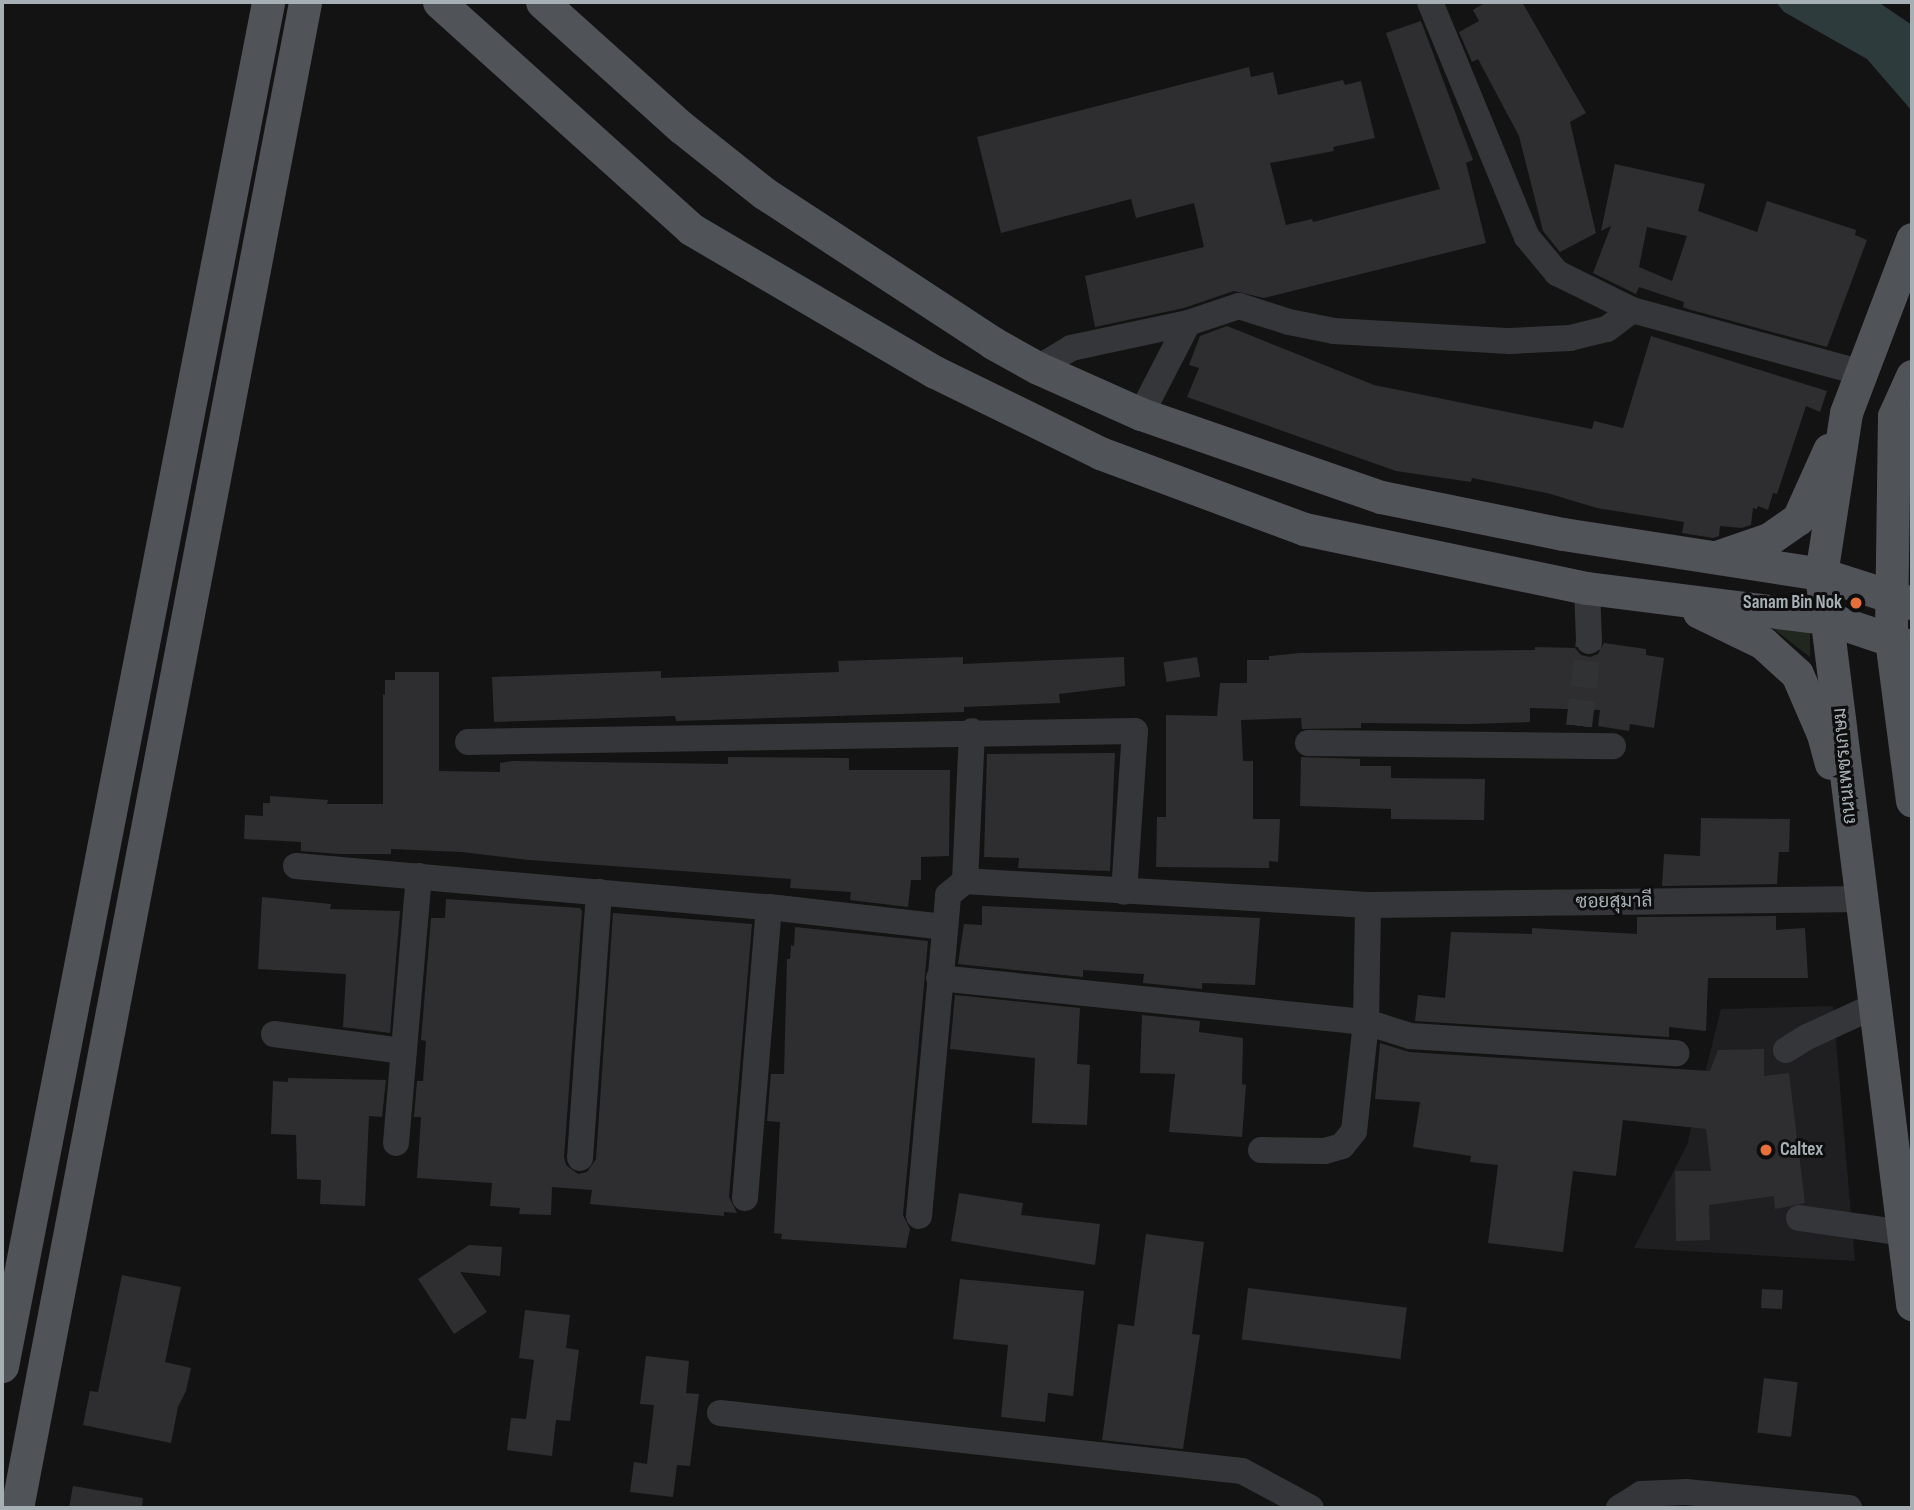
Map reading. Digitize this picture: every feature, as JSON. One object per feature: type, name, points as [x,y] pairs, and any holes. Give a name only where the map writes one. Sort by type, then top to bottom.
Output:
[{"type":"main road","points":[[246,113],[257,2]]},
{"type":"main road","points":[[2,1366],[268,2]]},
{"type":"main road","points":[[17,1508],[305,2]]},
{"type":"main road","points":[[281,122],[314,25],[329,2]]},
{"type":"main road","points":[[542,2],[681,127],[764,193],[992,343],[1038,368],[1141,414],[1381,497],[1563,534],[1821,574],[1902,599]]},
{"type":"main road","points":[[440,5],[691,229],[935,372],[1100,453],[1304,529],[1587,588],[1679,602],[1826,618],[1902,643]]},
{"type":"main road","name":"ถนนเพชรเกษม","points":[[1912,239],[1846,413],[1821,574],[1839,700],[1850,829],[1912,1304]]},
{"type":"main road","points":[[1912,376],[1903,418],[1902,599],[1902,643],[1912,801]]},
{"type":"main road","points":[[1713,558],[1769,539],[1798,519],[1846,413]]},
{"type":"main road","points":[[1903,418],[1912,511]]},
{"type":"main road","points":[[1679,602],[1763,643],[1797,674],[1823,734],[1850,829]]},
{"type":"street","points":[[1430,2],[1527,237],[1557,272],[1632,310],[1863,373]]},
{"type":"street","points":[[1038,368],[1071,348],[1188,323],[1239,306],[1289,322],[1334,331],[1510,341],[1570,338],[1606,329],[1632,310]]},
{"type":"street","points":[[1141,414],[1188,323]]},
{"type":"street","points":[[1587,588],[1590,641]]},
{"type":"street","points":[[1547,745],[1579,726]]},
{"type":"street","points":[[468,742],[972,731],[1135,731],[1124,892]]},
{"type":"street","points":[[919,1216],[948,895],[965,881],[972,731]]},
{"type":"street","points":[[1308,743],[1613,746]]},
{"type":"street","points":[[296,866],[769,907],[944,927]]},
{"type":"street","points":[[396,1143],[419,877]]},
{"type":"street","name":"ซอยสุมาลี","points":[[965,881],[1367,905],[1861,899]]},
{"type":"street","points":[[580,1158],[599,892]]},
{"type":"street","points":[[1261,1150],[1325,1151],[1342,1146],[1354,1130],[1366,1022],[1367,905]]},
{"type":"street","points":[[746,1198],[769,907]]},
{"type":"street","points":[[939,978],[1366,1022],[1410,1037],[1468,1038],[1676,1053]]},
{"type":"street","points":[[1786,1051],[1807,1037],[1874,1006]]},
{"type":"street","points":[[274,1034],[404,1051]]},
{"type":"street","points":[[1799,1218],[1903,1233]]},
{"type":"street","points":[[720,1413],[1242,1471],[1311,1508]]},
{"type":"street","points":[[1619,1508],[1641,1494],[1686,1493],[1849,1508]]},
{"type":"shaded area","points":[[1776,2],[1878,2],[1912,25],[1912,111],[1867,59],[1784,12]]},
{"type":"shaded area","points":[[1766,623],[1810,630],[1810,657]]},
{"type":"shaded area","points":[[1833,1006],[1855,1261],[1634,1248],[1687,1145],[1721,1009]]},
{"type":"building","points":[[1486,2],[1522,2],[1586,113],[1570,122],[1596,233],[1560,252],[1543,231],[1519,136],[1478,59],[1472,62],[1459,32],[1479,21],[1473,10]]},
{"type":"building","points":[[1421,21],[1473,160],[1466,163],[1486,243],[1264,298],[1234,291],[1184,308],[1095,327],[1085,276],[1204,247],[1194,203],[1136,218],[1131,199],[1001,233],[977,137],[1249,67],[1251,77],[1273,72],[1278,95],[1343,80],[1345,85],[1361,81],[1375,138],[1333,147],[1334,151],[1270,163],[1286,225],[1312,219],[1313,222],[1440,189],[1386,33]]},
{"type":"building","points":[[1615,164],[1705,184],[1698,211],[1757,232],[1767,201],[1856,230],[1855,235],[1867,240],[1827,347],[1688,309],[1683,307],[1684,302],[1639,287],[1636,294],[1593,273],[1611,226],[1601,231]],"holes":[[[1647,227],[1687,236],[1672,281],[1639,267]]]},
{"type":"building","points":[[1227,326],[1374,385],[1592,429],[1594,421],[1623,428],[1651,336],[1827,391],[1820,412],[1806,406],[1777,494],[1773,493],[1768,510],[1758,506],[1757,509],[1753,508],[1751,525],[1741,528],[1720,526],[1719,536],[1713,538],[1682,533],[1684,522],[1597,508],[1547,493],[1472,478],[1471,482],[1396,471],[1187,397],[1199,368],[1189,365],[1200,336]]},
{"type":"building","points":[[1604,643],[1646,649],[1646,655],[1664,658],[1654,728],[1630,724],[1629,731],[1598,726],[1600,710],[1530,708],[1530,722],[1361,723],[1361,728],[1302,729],[1301,718],[1241,720],[1243,761],[1253,761],[1253,819],[1280,819],[1278,862],[1269,861],[1269,868],[1156,867],[1157,817],[1166,817],[1166,715],[1217,716],[1220,683],[1247,683],[1247,660],[1269,660],[1269,656],[1300,653],[1535,650],[1535,647],[1575,648],[1581,655],[1590,657],[1598,654]]},
{"type":"building","points":[[963,657],[963,664],[1124,657],[1125,686],[1059,694],[1060,703],[964,707],[964,712],[676,721],[675,716],[494,722],[492,677],[661,671],[661,678],[839,672],[838,661]]},
{"type":"building","points":[[1197,657],[1200,677],[1167,682],[1163,662]]},
{"type":"building","points":[[395,672],[439,672],[439,771],[500,772],[500,763],[513,761],[728,764],[728,757],[849,758],[849,770],[950,770],[949,856],[921,857],[921,880],[911,880],[908,907],[850,900],[851,892],[790,888],[791,879],[529,860],[462,852],[391,849],[391,854],[340,854],[301,851],[301,842],[244,839],[245,815],[263,816],[263,803],[270,803],[270,796],[328,800],[327,804],[383,804],[383,694],[385,695],[385,680],[395,680]]},
{"type":"building","points":[[1115,753],[1110,871],[1018,868],[1019,858],[984,857],[987,754]]},
{"type":"building","points":[[1301,757],[1360,759],[1360,766],[1391,766],[1391,778],[1485,779],[1484,820],[1391,819],[1391,809],[1300,806]]},
{"type":"building","points":[[1701,818],[1790,819],[1789,852],[1779,852],[1777,884],[1662,886],[1664,854],[1700,856]]},
{"type":"building","points":[[262,897],[331,904],[330,909],[400,911],[390,1033],[343,1027],[346,974],[258,969]]},
{"type":"building","points":[[446,899],[580,908],[582,911],[564,1157],[566,1165],[578,1174],[587,1172],[596,1159],[613,913],[752,924],[729,1197],[737,1213],[724,1212],[724,1216],[590,1204],[592,1190],[552,1187],[551,1215],[519,1214],[520,1208],[490,1206],[492,1183],[417,1178],[421,1117],[414,1117],[417,1081],[423,1081],[426,1041],[421,1040],[431,918],[445,918]]},
{"type":"building","points":[[982,906],[1260,918],[1255,985],[1202,983],[1202,989],[1143,983],[1144,974],[1083,970],[1083,977],[958,964],[964,924],[982,925]]},
{"type":"building","points":[[1776,916],[1776,930],[1805,928],[1808,978],[1708,978],[1706,1031],[1669,1027],[1669,1037],[1415,1021],[1418,995],[1445,998],[1451,932],[1532,934],[1532,928],[1637,934],[1637,917]]},
{"type":"building","points":[[795,927],[928,941],[903,1215],[910,1229],[906,1248],[781,1239],[782,1234],[774,1233],[780,1122],[767,1121],[771,1074],[784,1074],[787,959],[790,959],[791,945],[794,946]]},
{"type":"building","points":[[955,995],[1080,1008],[1077,1064],[1090,1065],[1087,1125],[1032,1123],[1035,1058],[950,1049]]},
{"type":"building","points":[[1142,1015],[1200,1021],[1199,1032],[1243,1038],[1242,1084],[1246,1085],[1242,1137],[1169,1132],[1175,1074],[1140,1073]]},
{"type":"building","points":[[1380,1043],[1409,1052],[1710,1071],[1718,1050],[1764,1049],[1764,1076],[1789,1073],[1805,1203],[1775,1209],[1774,1196],[1709,1205],[1710,1240],[1676,1241],[1675,1171],[1711,1171],[1706,1129],[1623,1120],[1616,1176],[1573,1171],[1563,1252],[1488,1243],[1498,1165],[1470,1162],[1471,1156],[1413,1147],[1420,1102],[1375,1099]]},
{"type":"building","points":[[288,1078],[386,1080],[382,1117],[369,1116],[365,1206],[320,1204],[321,1180],[297,1179],[296,1135],[271,1134],[273,1081],[288,1082]]},
{"type":"building","points":[[959,1193],[1023,1203],[1021,1215],[1100,1224],[1095,1265],[951,1241]]},
{"type":"building","points":[[1146,1234],[1204,1242],[1192,1334],[1200,1335],[1183,1449],[1102,1440],[1118,1324],[1134,1326]]},
{"type":"building","points":[[469,1245],[502,1247],[500,1276],[460,1272],[487,1312],[454,1334],[418,1279]]},
{"type":"building","points":[[122,1275],[181,1287],[165,1362],[191,1368],[186,1391],[178,1407],[171,1443],[83,1425],[90,1391],[98,1392]]},
{"type":"building","points":[[960,1279],[1084,1291],[1073,1396],[1048,1393],[1045,1422],[1001,1417],[1008,1345],[953,1339]]},
{"type":"building","points":[[1248,1288],[1407,1307],[1400,1359],[1242,1340]]},
{"type":"building","points":[[1762,1289],[1783,1290],[1782,1309],[1761,1308]]},
{"type":"building","points":[[525,1310],[570,1315],[566,1348],[579,1350],[570,1421],[556,1420],[552,1456],[507,1450],[511,1418],[526,1419],[534,1360],[519,1358]]},
{"type":"building","points":[[646,1356],[689,1361],[686,1393],[699,1394],[690,1466],[677,1465],[673,1497],[630,1492],[634,1462],[647,1464],[654,1405],[640,1404]]},
{"type":"building","points":[[1764,1378],[1798,1382],[1791,1437],[1757,1433]]},
{"type":"building","points":[[73,1486],[143,1498],[142,1508],[69,1508]]},
{"type":"tunnel","points":[[1579,726],[1589,641]]},
{"type":"place","name":"Sanam Bin Nok","points":[[1856,603]]},
{"type":"place","name":"Caltex","points":[[1766,1150]]}]
